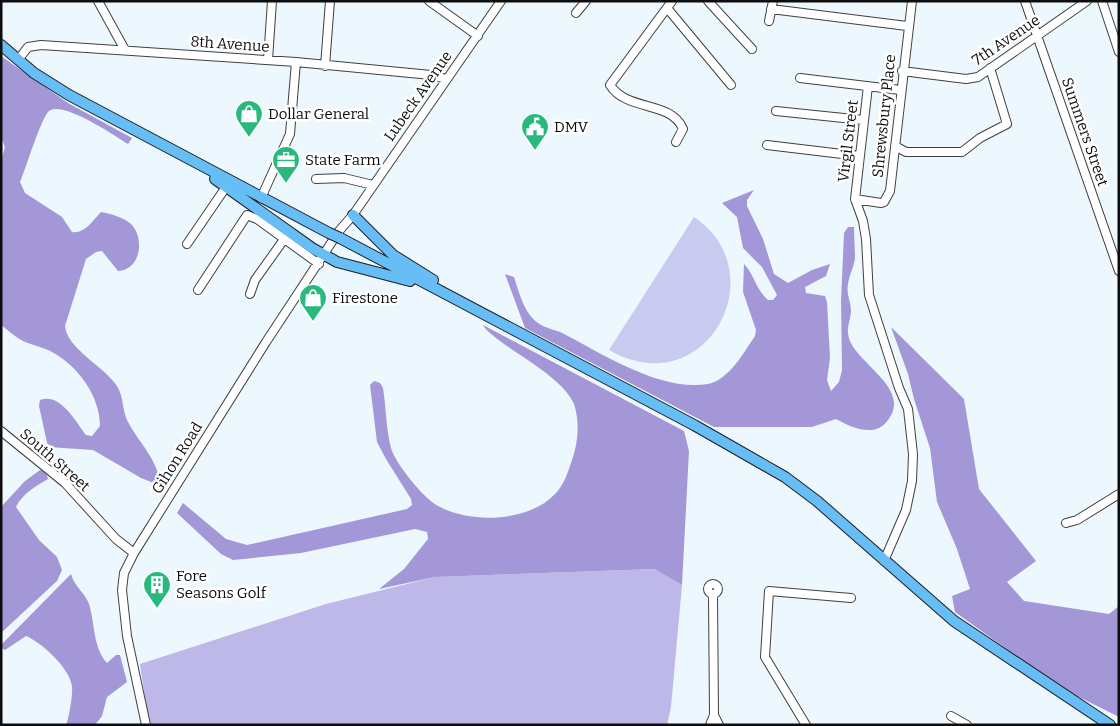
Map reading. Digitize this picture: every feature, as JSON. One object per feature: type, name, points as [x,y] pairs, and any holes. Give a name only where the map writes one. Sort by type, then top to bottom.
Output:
[{"type":"main road","points":[[1,45],[34,74],[69,95],[262,198],[336,234],[694,425],[785,477],[817,501],[947,615],[982,641],[1110,725]]},
{"type":"main road","points":[[186,158],[322,259],[405,278],[463,303]]},
{"type":"main road","points":[[353,215],[393,255],[453,293],[463,303]]},
{"type":"street","points":[[98,1],[125,50]]},
{"type":"street","points":[[268,60],[272,1]]},
{"type":"street","points":[[325,66],[330,1]]},
{"type":"street","points":[[429,1],[478,36]]},
{"type":"street","name":"Lubeck Avenue","points":[[336,234],[353,215],[501,1]]},
{"type":"street","points":[[576,13],[586,1]]},
{"type":"street","points":[[708,1],[752,49]]},
{"type":"street","name":"Shrewsbury Place","points":[[855,199],[881,203],[886,199],[890,191],[907,26],[912,1]]},
{"type":"street","name":"Summers Street","points":[[1025,1],[1119,271]]},
{"type":"street","name":"7th Avenue","points":[[902,71],[966,79],[978,77],[1087,1]]},
{"type":"street","points":[[1102,1],[1119,52]]},
{"type":"street","points":[[676,142],[683,129],[679,121],[666,112],[627,100],[610,86],[669,5],[731,84]]},
{"type":"street","points":[[769,21],[772,5],[907,26]]},
{"type":"street","name":"8th Avenue","points":[[18,60],[28,47],[41,45],[296,62],[431,75],[446,79]]},
{"type":"street","points":[[262,198],[290,134],[296,62]]},
{"type":"street","points":[[895,146],[906,152],[962,152],[980,138],[1007,124],[990,68]]},
{"type":"street","points":[[800,78],[900,90]]},
{"type":"street","name":"Virgil Street","points":[[855,199],[868,86]]},
{"type":"street","points":[[776,111],[863,120]]},
{"type":"street","points":[[767,145],[859,156]]},
{"type":"street","points":[[316,179],[344,178],[374,185]]},
{"type":"street","points":[[187,244],[226,187]]},
{"type":"street","points":[[855,199],[863,221],[866,239],[869,295],[899,388],[908,409],[912,429],[912,480],[906,510],[884,561]]},
{"type":"street","points":[[198,290],[247,215],[257,219],[285,238],[322,259]]},
{"type":"street","name":"Gihon Road","points":[[146,725],[127,636],[122,590],[124,573],[134,553],[266,342],[322,259],[336,234]]},
{"type":"street","points":[[250,294],[255,280],[285,238]]},
{"type":"street","name":"South Street","points":[[1,431],[66,483],[116,539],[134,553]]},
{"type":"street","points":[[1066,523],[1077,520],[1119,494]]},
{"type":"street","points":[[806,725],[765,657],[769,591],[850,598]]},
{"type":"street","points":[[710,725],[714,715],[713,594]]},
{"type":"street","points":[[714,715],[719,725]]},
{"type":"street","points":[[951,716],[967,725]]},
{"type":"shaded area","points":[[1,56],[68,103],[132,138],[128,144],[76,114],[56,109],[49,111],[38,133],[20,182],[25,193],[62,217],[72,232],[85,229],[101,212],[124,219],[135,230],[138,237],[138,252],[132,265],[126,269],[118,271],[102,251],[96,252],[86,259],[65,326],[72,342],[117,386],[128,422],[151,457],[157,471],[159,479],[154,483],[141,478],[93,450],[48,447],[39,406],[40,400],[54,400],[61,404],[86,435],[92,436],[100,426],[99,415],[92,393],[79,374],[62,358],[20,339],[1,325],[1,161],[5,147],[1,137]]},
{"type":"shaded area","points":[[754,190],[747,200],[747,206],[763,239],[774,274],[788,283],[812,270],[830,264],[826,276],[805,287],[806,293],[825,296],[827,302],[830,358],[827,380],[831,391],[839,382],[842,370],[841,301],[844,233],[848,227],[854,227],[855,258],[848,288],[851,311],[848,333],[851,343],[858,353],[886,383],[892,394],[894,405],[890,417],[880,427],[872,430],[862,430],[836,419],[812,427],[714,427],[525,328],[505,274],[514,277],[520,296],[529,314],[541,325],[563,333],[634,370],[672,383],[690,385],[708,384],[723,377],[741,357],[755,336],[756,330],[743,292],[744,264],[768,300],[773,300],[777,295],[762,267],[743,248],[737,217],[722,203]]},
{"type":"shaded area","points":[[694,217],[718,241],[729,269],[729,298],[719,325],[700,347],[674,360],[644,362],[609,350]]},
{"type":"shaded area","points":[[483,325],[684,431],[689,451],[682,585],[655,569],[435,577],[379,589],[404,569],[428,539],[427,532],[415,529],[301,553],[233,560],[221,554],[177,513],[183,503],[226,539],[247,545],[407,509],[412,505],[411,499],[377,442],[370,385],[374,381],[380,383],[383,388],[388,433],[394,455],[411,480],[432,502],[451,512],[483,517],[515,515],[544,503],[561,487],[574,453],[578,425],[574,404],[569,395],[551,377],[500,341]]},
{"type":"shaded area","points":[[891,327],[964,399],[979,489],[1036,561],[1007,582],[1024,601],[1109,614],[1119,606],[1119,717],[1063,689],[955,612],[952,596],[970,589],[957,549],[937,502],[930,448],[908,374]]},
{"type":"shaded area","points":[[40,470],[46,472],[48,479],[26,494],[16,507],[39,540],[57,557],[62,570],[57,581],[1,633],[1,507],[25,481]]},
{"type":"shaded area","points":[[656,569],[682,585],[671,707],[667,725],[149,725],[140,664],[326,604],[435,577]]},
{"type":"shaded area","points":[[71,574],[89,604],[97,643],[102,657],[107,663],[116,655],[120,655],[127,682],[107,697],[102,716],[95,725],[66,725],[72,687],[66,672],[47,650],[26,636],[5,650],[1,648],[1,645]]},
{"type":"place","name":"Dollar General","points":[[249,138]]},
{"type":"place","name":"DMV","points":[[535,151]]},
{"type":"place","name":"State Farm","points":[[286,184]]},
{"type":"place","name":"Firestone","points":[[313,322]]},
{"type":"place","name":"Fore Seasons Golf","points":[[157,609]]}]
